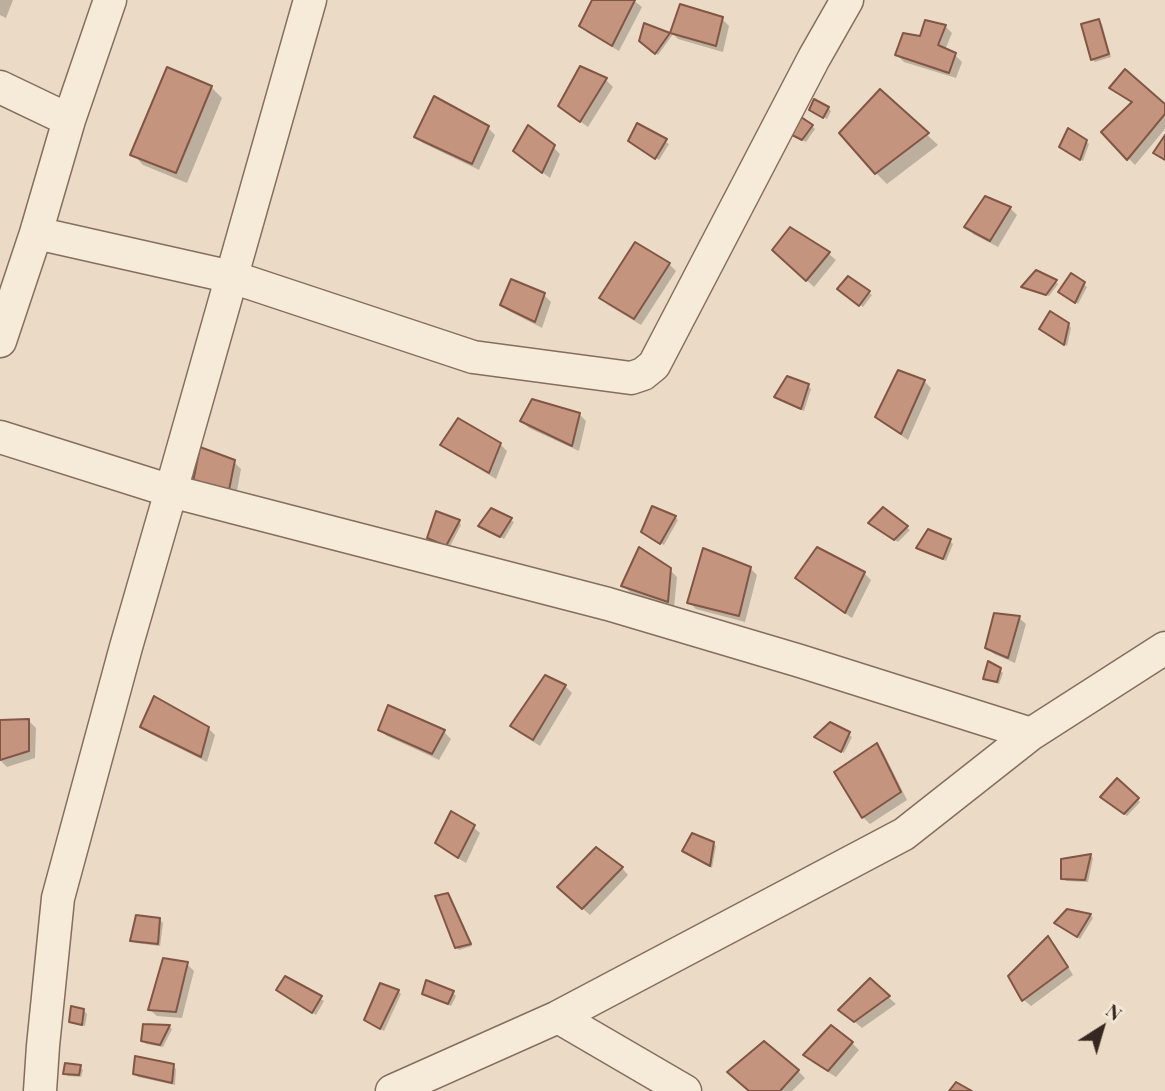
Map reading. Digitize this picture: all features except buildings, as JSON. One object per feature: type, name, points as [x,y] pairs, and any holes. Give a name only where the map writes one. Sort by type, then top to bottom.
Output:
[{"type":"street","points":[[0,341],[36,233],[69,120],[110,0]]},
{"type":"street","points":[[40,1091],[58,898],[125,646],[310,0]]},
{"type":"street","points":[[36,233],[232,277],[474,356],[631,378],[643,374],[654,365],[847,0]]},
{"type":"street","points":[[0,87],[69,120]]},
{"type":"street","points":[[0,437],[171,491],[608,604],[1031,734]]},
{"type":"street","points":[[392,1091],[558,1017],[904,834],[1031,734],[1165,648]]},
{"type":"street","points":[[558,1017],[685,1091]]}]
